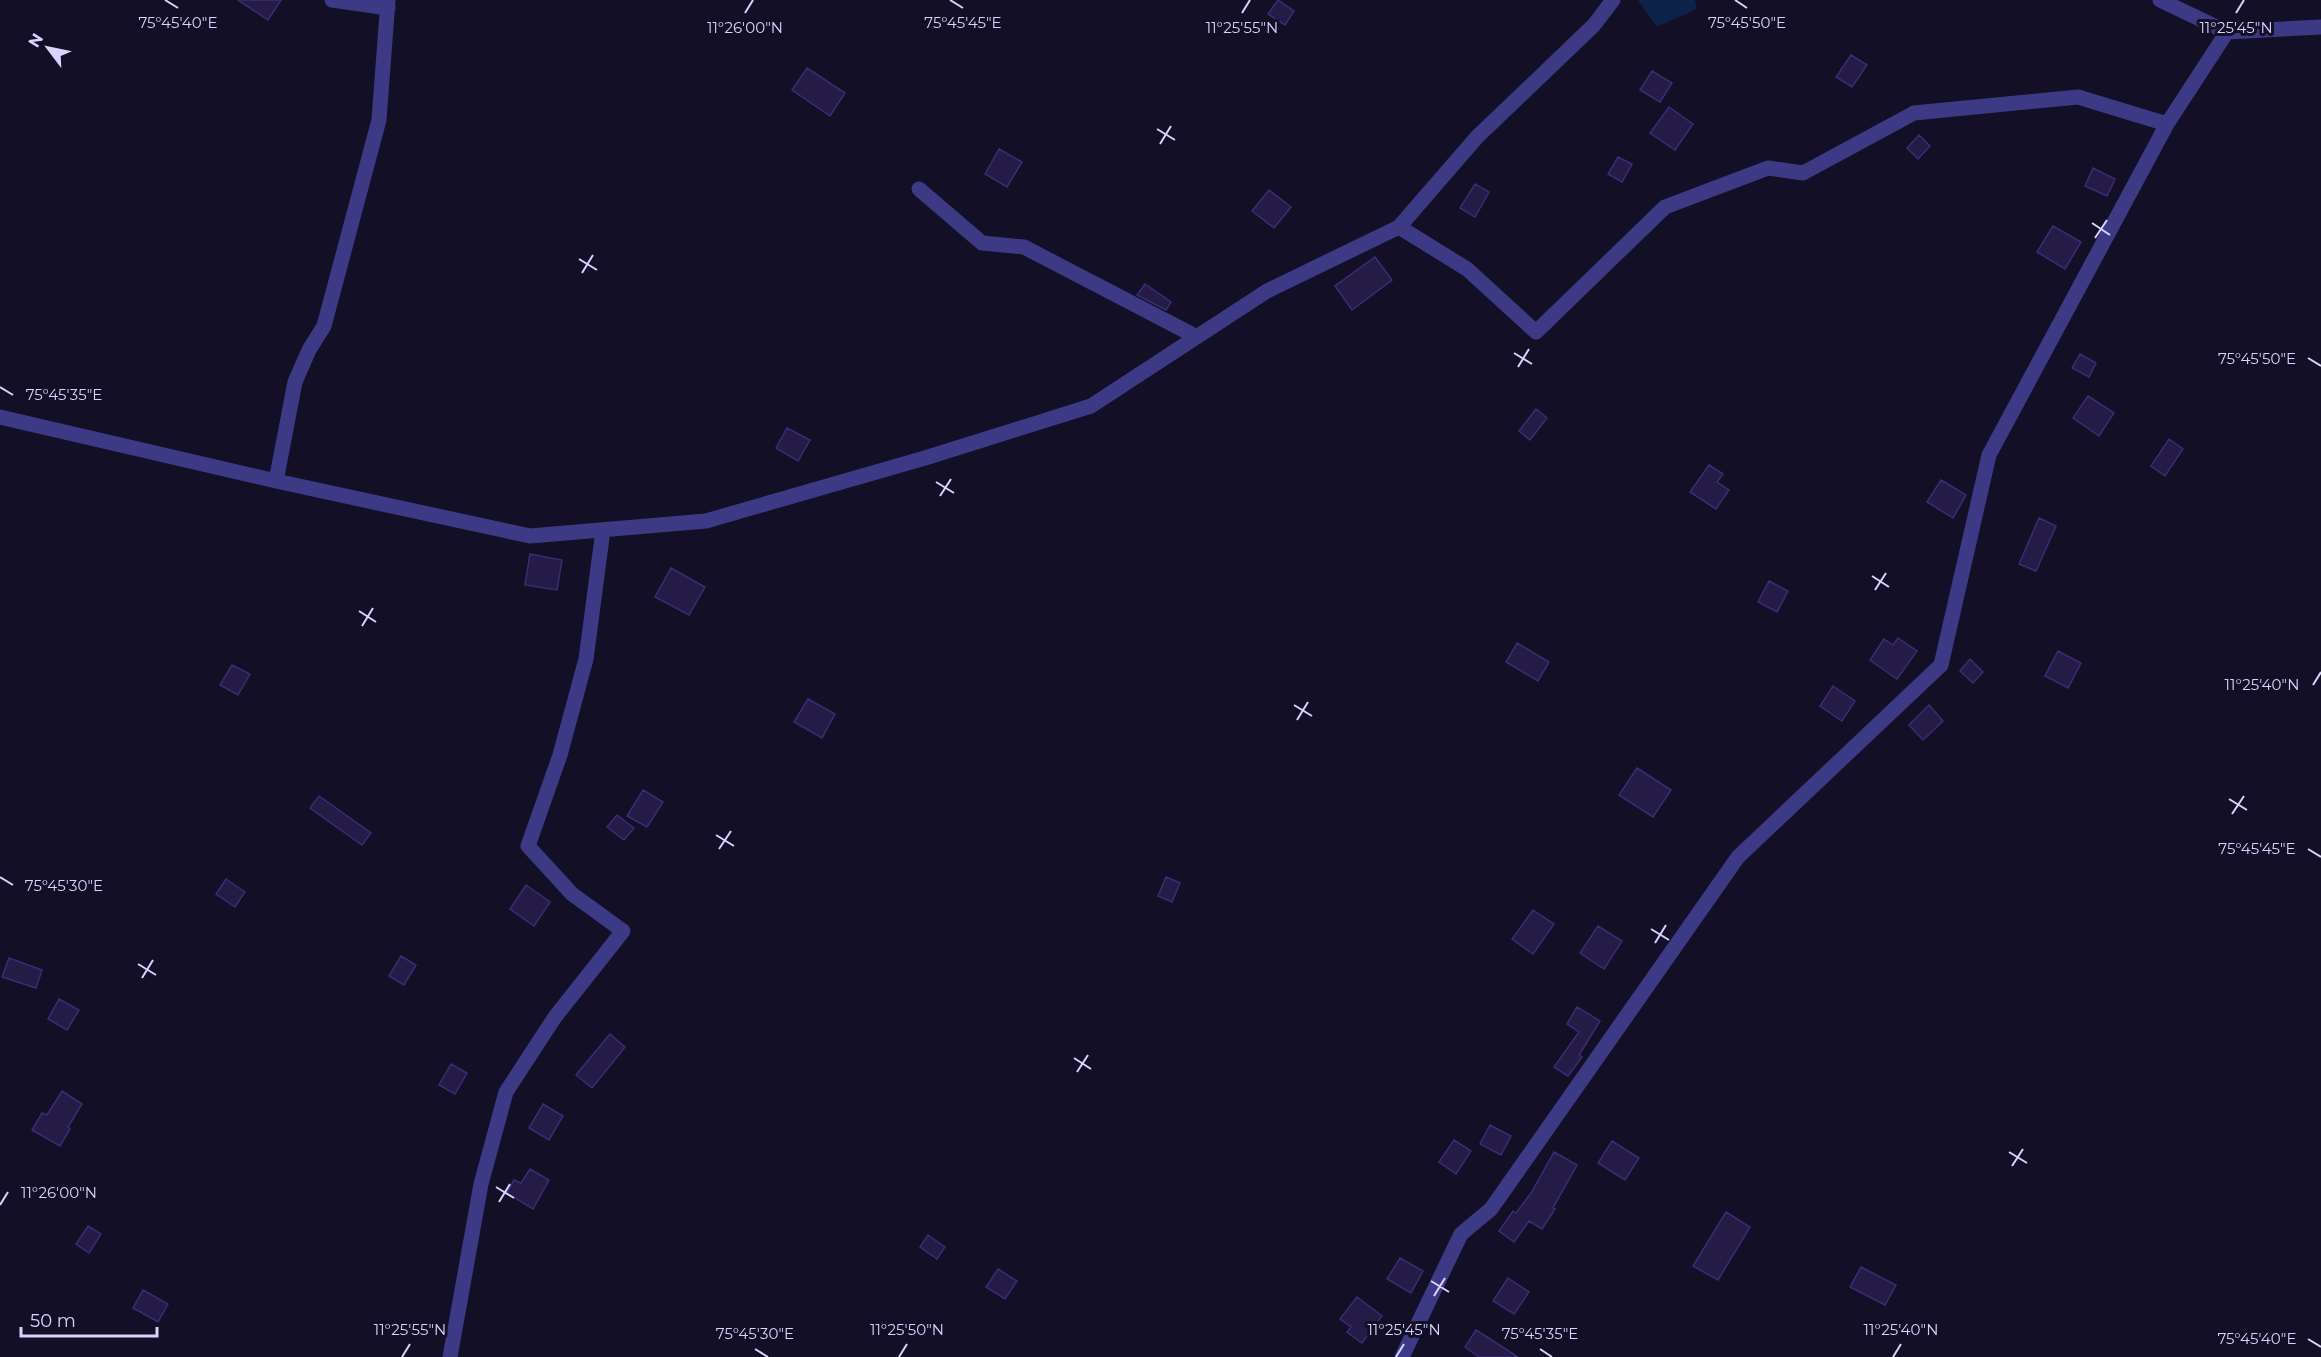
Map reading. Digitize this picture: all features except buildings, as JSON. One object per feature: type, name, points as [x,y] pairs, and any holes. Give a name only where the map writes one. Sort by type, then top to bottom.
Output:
[{"type":"street","points":[[276,481],[295,382],[309,350],[324,326],[378,120],[388,4],[332,0]]},
{"type":"street","points":[[0,417],[276,481],[530,536],[706,521],[925,458],[1091,406],[1267,291],[1399,227],[1477,137],[1594,25],[1613,0]]},
{"type":"street","points":[[2160,0],[2227,32],[2321,27]]},
{"type":"street","points":[[1402,1357],[1461,1234],[1491,1209],[1738,857],[1941,665],[1989,455],[2167,124],[2227,32]]},
{"type":"street","points":[[1399,227],[1467,268],[1536,332],[1665,207],[1768,168],[1803,173],[1914,113],[2078,97],[2167,124]]},
{"type":"street","points":[[919,189],[982,243],[1024,247],[1197,337]]},
{"type":"street","points":[[450,1357],[481,1184],[506,1092],[555,1017],[623,930],[572,894],[528,846],[560,755],[586,658],[603,530]]},
{"type":"water","points":[[1638,0],[1695,0],[1697,9],[1657,27]]}]
